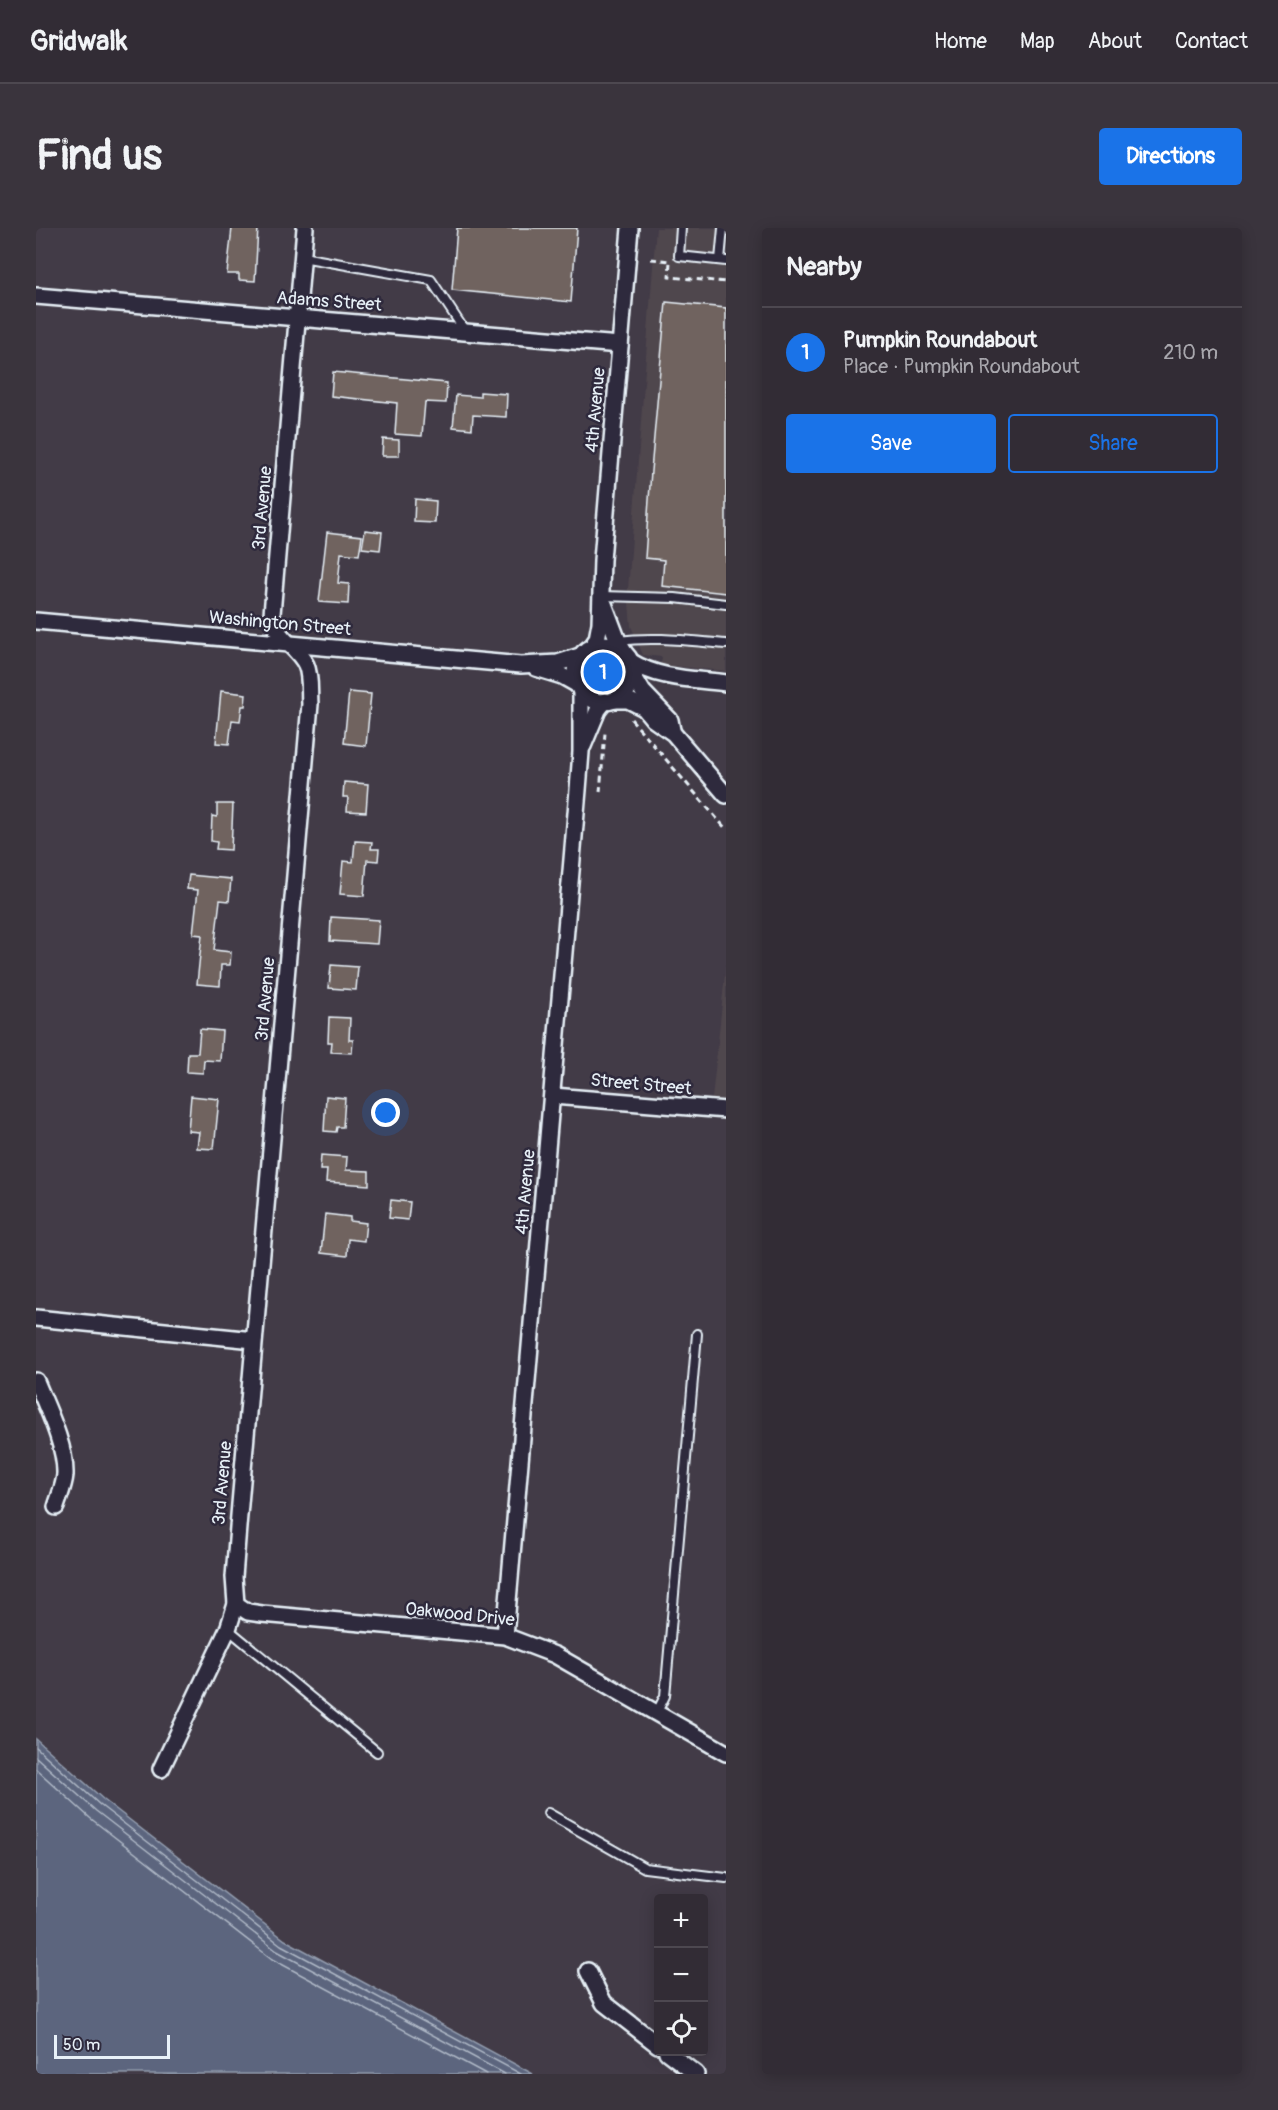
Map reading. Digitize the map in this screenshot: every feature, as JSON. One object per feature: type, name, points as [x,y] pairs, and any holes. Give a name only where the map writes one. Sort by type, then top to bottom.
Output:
[{"type":"street","name":"3rd Avenue","points":[[161,1769],[228,1629],[236,1604],[234,1577],[310,704],[306,665],[272,621],[305,228]]},
{"type":"street","name":"4th Avenue","points":[[586,652],[597,639],[600,623],[630,228]]},
{"type":"street","name":"Adams Street","points":[[36,296],[620,345]]},
{"type":"street","name":"4th Avenue","points":[[601,596],[643,692],[670,720],[673,733]]},
{"type":"street","name":"Washington Street","points":[[36,621],[521,664],[558,663],[586,652]]},
{"type":"street","points":[[726,683],[672,677],[641,668],[613,646],[604,644],[586,652],[576,666],[576,676],[580,687],[591,698],[609,701],[628,700],[642,705],[653,719],[673,733],[726,795]]},
{"type":"street","points":[[609,701],[626,692],[631,684],[626,657]]},
{"type":"street","name":"Washington Street","points":[[521,664],[562,676],[580,687]]},
{"type":"street","name":"4th Avenue","points":[[505,1636],[581,752],[580,687]]},
{"type":"street","name":"4th Avenue","points":[[581,752],[598,710],[609,701]]},
{"type":"street","name":"Street Street","points":[[553,1095],[726,1110]]},
{"type":"street","points":[[36,1318],[254,1340]]},
{"type":"street","points":[[36,1381],[50,1414],[64,1462],[65,1478],[56,1507]]},
{"type":"street","name":"Oakwood Drive","points":[[236,1604],[248,1612],[262,1614],[505,1636],[555,1655],[726,1753]]},
{"type":"street","points":[[588,1971],[604,2003],[654,2042]]},
{"type":"street","points":[[672,2056],[696,2074]]},
{"type":"lane","points":[[681,228],[678,256],[723,261],[723,228]]},
{"type":"lane","points":[[302,257],[431,280],[465,332]]},
{"type":"lane","points":[[601,596],[675,598],[726,604]]},
{"type":"lane","points":[[626,657],[633,638],[726,644]]},
{"type":"lane","points":[[657,1712],[665,1696],[697,1334]]},
{"type":"lane","points":[[228,1629],[377,1752]]},
{"type":"lane","points":[[548,1814],[645,1868],[726,1878]]},
{"type":"path","points":[[651,259],[670,261],[669,277],[726,282]]},
{"type":"path","points":[[630,718],[726,829]]},
{"type":"path","points":[[600,792],[606,727]]},
{"type":"shaded area","points":[[656,228],[726,228],[726,671],[661,665],[662,657],[643,655],[631,626],[628,590]]},
{"type":"shaded area","points":[[726,965],[726,1100],[712,1099]]},
{"type":"water","points":[[36,1739],[104,1800],[285,1940],[533,2074],[36,2074]]},
{"type":"building","points":[[232,228],[258,228],[255,281],[239,280],[239,274],[227,274]]},
{"type":"building","points":[[457,228],[577,228],[571,302],[452,290]]},
{"type":"building","points":[[666,302],[726,308],[726,593],[662,586],[664,560],[645,558]]},
{"type":"building","points":[[333,372],[447,383],[446,403],[425,402],[422,436],[395,434],[397,403],[331,396]]},
{"type":"building","points":[[480,392],[507,394],[506,417],[473,415],[472,429],[453,427],[456,395],[480,397]]},
{"type":"building","points":[[383,439],[399,440],[399,456],[382,456]]},
{"type":"building","points":[[415,499],[436,501],[435,523],[414,522]]},
{"type":"building","points":[[365,530],[382,532],[380,550],[362,548]]},
{"type":"building","points":[[327,532],[362,536],[359,555],[341,553],[338,583],[349,584],[348,604],[319,602]]},
{"type":"building","points":[[221,691],[246,694],[240,721],[232,720],[229,744],[216,743]]},
{"type":"building","points":[[349,692],[371,694],[366,746],[344,743]]},
{"type":"building","points":[[344,782],[368,784],[366,812],[347,811],[348,797],[343,797]]},
{"type":"building","points":[[217,804],[233,804],[231,850],[216,849],[217,842],[211,841],[212,816],[217,817]]},
{"type":"building","points":[[355,841],[372,842],[371,849],[379,849],[378,861],[367,860],[364,896],[340,894],[343,861],[353,862]]},
{"type":"building","points":[[189,875],[231,879],[229,901],[220,900],[214,950],[231,952],[230,965],[221,965],[220,986],[197,984],[202,935],[193,934],[198,890],[187,889]]},
{"type":"building","points":[[331,917],[379,920],[377,944],[330,941]]},
{"type":"building","points":[[331,965],[358,967],[356,990],[329,988]]},
{"type":"building","points":[[329,1017],[350,1018],[349,1040],[353,1040],[352,1053],[331,1052],[332,1042],[328,1042]]},
{"type":"building","points":[[200,1029],[222,1031],[220,1061],[204,1060],[203,1073],[187,1072],[188,1053],[198,1053]]},
{"type":"building","points":[[191,1096],[219,1099],[214,1149],[197,1148],[199,1132],[188,1131]]},
{"type":"building","points":[[326,1096],[345,1098],[343,1127],[337,1127],[336,1132],[324,1131]]},
{"type":"building","points":[[321,1155],[347,1157],[346,1170],[369,1171],[369,1185],[326,1182],[327,1170],[320,1170]]},
{"type":"building","points":[[391,1200],[410,1202],[408,1220],[389,1218]]},
{"type":"building","points":[[325,1214],[350,1217],[350,1221],[366,1223],[364,1241],[348,1239],[347,1256],[321,1253]]},
{"type":"place","name":"Pumpkin Roundabout","points":[[603,672]]}]
